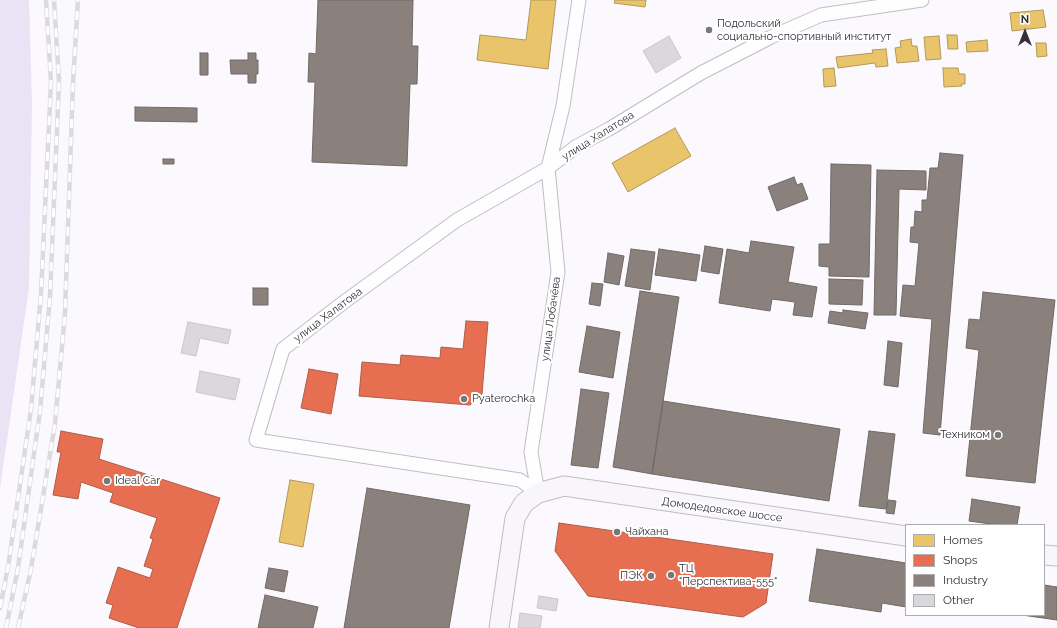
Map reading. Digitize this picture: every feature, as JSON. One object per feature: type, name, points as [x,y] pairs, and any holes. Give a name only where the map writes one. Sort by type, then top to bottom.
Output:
[{"type":"main road","name":"Домодедовское шоссе","points":[[538,492],[564,486],[905,536]]},
{"type":"main road","points":[[499,628],[515,518],[524,503],[538,492]]},
{"type":"main road","points":[[1045,555],[1057,556]]},
{"type":"street","name":"улица Лобачёва","points":[[538,492],[530,452],[558,272],[548,168],[563,106],[578,0]]},
{"type":"street","name":"улица Халатова","points":[[538,492],[520,480],[256,440],[283,349],[344,302],[458,220],[548,168],[577,146],[609,129],[689,80],[778,34],[821,15],[922,0]]},
{"type":"shaded area","points":[[0,0],[29,0],[32,104],[29,288],[0,488]]},
{"type":"building: Homes","points":[[531,0],[556,0],[548,69],[477,60],[480,35],[526,40]]},
{"type":"building: Homes","points":[[615,0],[646,0],[645,7],[614,3]]},
{"type":"building: Homes","points":[[1043,10],[1046,27],[1012,31],[1010,13]]},
{"type":"building: Homes","points":[[947,35],[957,35],[958,49],[948,49]]},
{"type":"building: Homes","points":[[939,36],[941,59],[926,60],[924,37]]},
{"type":"building: Homes","points":[[911,39],[912,46],[917,46],[919,61],[897,63],[895,48],[901,47],[900,41]]},
{"type":"building: Homes","points":[[987,40],[988,51],[967,52],[966,42]]},
{"type":"building: Homes","points":[[1036,43],[1046,43],[1047,56],[1037,57]]},
{"type":"building: Homes","points":[[886,49],[888,66],[876,67],[875,63],[838,68],[836,57],[873,53],[872,50]]},
{"type":"building: Homes","points":[[834,68],[836,86],[824,87],[823,69]]},
{"type":"building: Homes","points":[[943,68],[958,68],[959,74],[965,74],[965,84],[961,84],[962,86],[944,87]]},
{"type":"building: Homes","points":[[675,128],[691,156],[628,192],[612,163]]},
{"type":"building: Homes","points":[[290,480],[314,484],[303,547],[279,542]]},
{"type":"building: Shops","points":[[466,321],[488,322],[482,394],[470,405],[359,396],[362,362],[400,365],[401,355],[440,358],[441,347],[463,349]]},
{"type":"building: Shops","points":[[309,369],[338,374],[331,414],[301,408]]},
{"type":"building: Shops","points":[[61,431],[103,439],[99,459],[220,498],[177,628],[139,628],[109,618],[113,605],[106,603],[118,567],[150,578],[153,569],[144,566],[153,539],[150,538],[157,518],[110,502],[113,493],[81,482],[78,499],[53,495],[61,452],[57,452]]},
{"type":"building: Shops","name":"ТЦ \"Перспектива-555\"","points":[[559,523],[773,554],[766,603],[743,617],[588,596],[555,551]]},
{"type":"building: Industry","points":[[318,0],[413,0],[412,46],[418,46],[417,84],[410,84],[407,166],[312,162],[315,82],[308,82],[309,53],[316,54]]},
{"type":"building: Industry","points":[[200,53],[208,53],[208,75],[200,75]]},
{"type":"building: Industry","points":[[248,53],[256,53],[256,60],[258,60],[258,74],[256,74],[256,83],[248,83],[248,74],[231,74],[230,60],[248,60]]},
{"type":"building: Industry","points":[[135,107],[197,108],[197,122],[135,121]]},
{"type":"building: Industry","points":[[940,153],[963,155],[940,435],[923,433],[932,319],[900,316],[903,285],[915,286],[919,243],[910,242],[911,227],[914,227],[915,211],[922,212],[922,200],[927,200],[930,168],[938,168]]},
{"type":"building: Industry","points":[[163,159],[174,159],[174,164],[163,164]]},
{"type":"building: Industry","points":[[831,164],[871,165],[869,277],[829,276],[829,267],[819,266],[819,244],[830,244]]},
{"type":"building: Industry","points":[[877,170],[926,171],[926,190],[899,189],[896,315],[874,315]]},
{"type":"building: Industry","points":[[794,177],[797,185],[802,183],[808,199],[777,211],[768,187]]},
{"type":"building: Industry","points":[[751,241],[794,247],[788,282],[817,287],[812,317],[793,315],[795,302],[772,299],[770,311],[719,303],[727,249],[749,253]]},
{"type":"building: Industry","points":[[705,246],[723,249],[719,274],[701,271]]},
{"type":"building: Industry","points":[[631,249],[655,252],[650,290],[625,286]]},
{"type":"building: Industry","points":[[659,249],[700,255],[696,281],[655,275]]},
{"type":"building: Industry","points":[[608,253],[624,256],[619,285],[604,282]]},
{"type":"building: Industry","points":[[829,279],[863,280],[862,305],[829,304]]},
{"type":"building: Industry","points":[[592,283],[603,284],[600,306],[589,304]]},
{"type":"building: Industry","points":[[253,288],[268,288],[268,305],[253,305]]},
{"type":"building: Industry","points":[[640,291],[679,297],[652,474],[613,467]]},
{"type":"building: Industry","points":[[983,292],[1055,300],[1035,483],[966,476],[979,350],[966,348],[969,319],[980,320]]},
{"type":"building: Industry","points":[[843,310],[868,313],[865,329],[828,323],[830,311],[843,313]]},
{"type":"building: Industry","points":[[587,326],[620,332],[613,378],[579,372]]},
{"type":"building: Industry","points":[[888,341],[902,343],[898,387],[884,385]]},
{"type":"building: Industry","points":[[581,389],[609,393],[598,468],[571,465]]},
{"type":"building: Industry","points":[[663,401],[840,429],[829,501],[652,474]]},
{"type":"building: Industry","points":[[869,431],[895,434],[886,509],[859,506]]},
{"type":"building: Industry","points":[[367,488],[470,505],[449,628],[344,628]]},
{"type":"building: Industry","points":[[972,499],[1020,507],[1017,524],[991,524],[969,521]]},
{"type":"building: Industry","points":[[888,500],[896,501],[894,514],[886,513]]},
{"type":"building: Industry","points":[[817,549],[905,563],[905,607],[882,603],[881,612],[809,601]]},
{"type":"building: Industry","points":[[269,568],[288,571],[284,592],[265,588]]},
{"type":"building: Industry","points":[[1045,585],[1057,587],[1057,620],[1029,616],[1045,616]]},
{"type":"building: Industry","points":[[265,595],[318,607],[313,628],[258,628]]},
{"type":"building: Other","points":[[669,36],[681,58],[656,73],[643,51]]},
{"type":"building: Other","points":[[188,322],[231,330],[228,344],[200,338],[196,356],[181,353]]},
{"type":"building: Other","points":[[200,371],[240,379],[235,400],[196,392]]},
{"type":"building: Other","points":[[539,596],[558,599],[556,611],[537,608]]},
{"type":"building: Other","points":[[520,613],[542,616],[540,628],[518,628]]},
{"type":"railway","points":[[0,608],[8,567],[31,409],[41,294],[51,82],[46,0]]},
{"type":"railway","points":[[6,628],[18,568],[40,411],[50,297],[59,82],[54,0]]},
{"type":"railway","points":[[18,628],[31,569],[55,424],[65,313],[73,83],[78,0]]},
{"type":"place","name":"Подольский социально-спортивный институт","points":[[709,30]]},
{"type":"place","name":"Pyaterochka","points":[[464,399]]},
{"type":"place","name":"Техником","points":[[998,435]]},
{"type":"place","name":"Ideal Car","points":[[107,481]]},
{"type":"place","name":"Чайхана","points":[[617,532]]},
{"type":"place","name":"ТЦ \"Перспектива-555\"","points":[[671,575]]},
{"type":"place","name":"ПЭК","points":[[651,576]]}]
